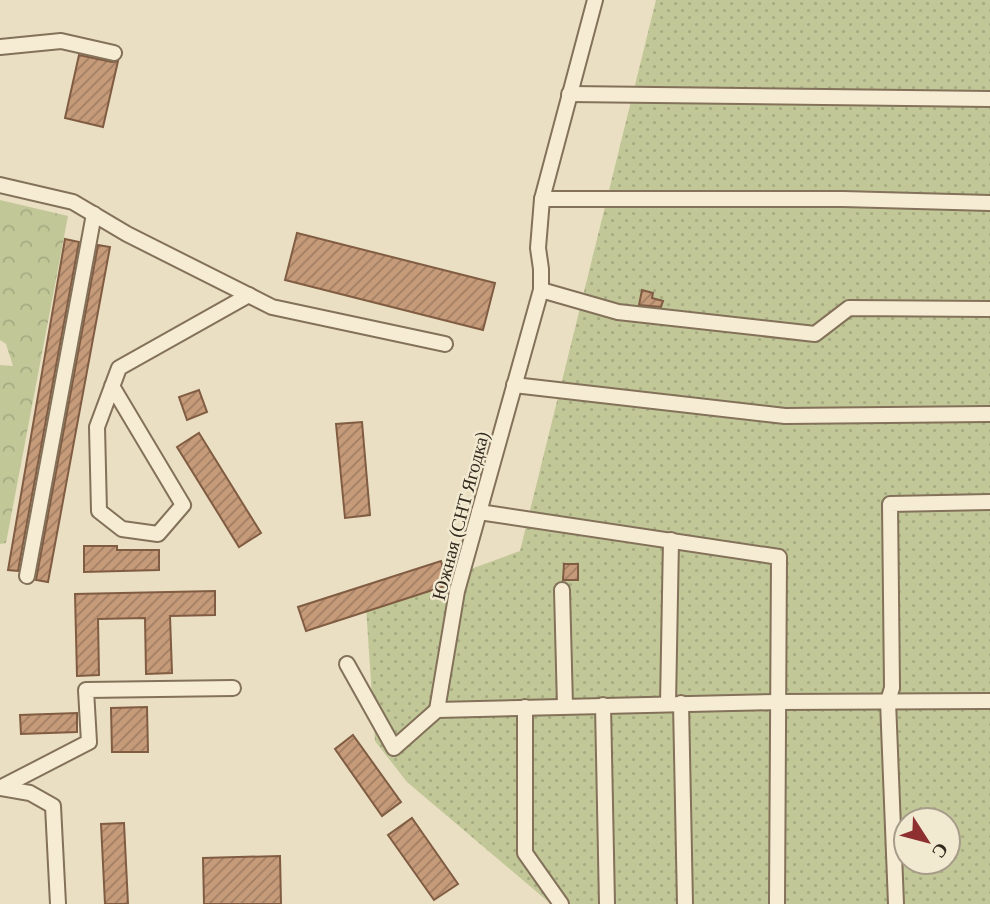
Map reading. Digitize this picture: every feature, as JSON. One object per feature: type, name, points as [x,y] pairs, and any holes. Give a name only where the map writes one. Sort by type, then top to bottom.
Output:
[{"type":"street","name":"Южная (СНТ Ягодка)","points":[[437,710],[457,591],[541,290],[538,248],[542,199],[595,0]]},
{"type":"street","points":[[0,47],[61,41],[114,53]]},
{"type":"street","points":[[569,94],[990,99]]},
{"type":"street","points":[[0,185],[73,202],[127,234],[272,307],[444,344]]},
{"type":"street","points":[[542,199],[843,199],[990,203]]},
{"type":"street","points":[[27,576],[93,214]]},
{"type":"street","points":[[541,290],[618,312],[815,334],[849,308],[990,309]]},
{"type":"street","points":[[113,386],[183,505],[158,534],[122,529],[99,511],[97,427],[119,368],[249,295]]},
{"type":"street","points":[[514,385],[785,416],[990,414]]},
{"type":"street","points":[[896,904],[888,701],[892,688],[890,504],[990,502]]},
{"type":"street","points":[[479,512],[779,556],[777,904]]},
{"type":"street","points":[[671,540],[675,704],[685,904]]},
{"type":"street","points":[[562,590],[565,706]]},
{"type":"street","points":[[347,664],[394,748],[437,710],[778,702],[990,701]]},
{"type":"street","points":[[58,904],[53,806],[30,793],[0,788],[89,742],[86,690],[233,688]]},
{"type":"street","points":[[603,705],[607,904]]},
{"type":"street","points":[[525,707],[525,853],[561,904]]},
{"type":"green space","points":[[656,0],[990,0],[990,904],[551,904],[407,782],[375,741],[366,607],[520,551]]},
{"type":"green space","points":[[0,200],[68,216],[6,543],[0,544],[0,365],[13,366],[6,344],[0,340]]},
{"type":"building","points":[[79,55],[118,61],[103,127],[65,118]]},
{"type":"building","points":[[297,233],[495,283],[483,330],[285,280]]},
{"type":"building","points":[[65,239],[79,242],[18,571],[8,570]]},
{"type":"building","points":[[98,245],[110,247],[48,582],[36,580]]},
{"type":"building","points":[[642,290],[653,293],[652,298],[663,301],[661,307],[639,305]]},
{"type":"building","points":[[199,390],[207,412],[187,420],[179,397]]},
{"type":"building","points":[[362,422],[370,515],[345,518],[336,424]]},
{"type":"building","points":[[199,433],[261,533],[239,547],[177,447]]},
{"type":"building","points":[[84,546],[117,546],[117,550],[159,550],[159,570],[84,572]]},
{"type":"building","points":[[441,561],[448,585],[306,631],[298,607]]},
{"type":"building","points":[[564,564],[578,564],[578,580],[563,580]]},
{"type":"building","points":[[215,591],[215,615],[170,616],[172,673],[146,674],[145,618],[98,619],[99,675],[77,676],[75,594]]},
{"type":"building","points":[[147,707],[148,752],[112,752],[111,708]]},
{"type":"building","points":[[77,713],[77,732],[21,734],[20,715]]},
{"type":"building","points":[[353,735],[401,802],[382,816],[335,749]]},
{"type":"building","points":[[412,818],[458,884],[434,900],[388,835]]},
{"type":"building","points":[[124,823],[128,904],[105,904],[101,824]]},
{"type":"building","points":[[280,856],[281,904],[204,904],[203,858]]}]
